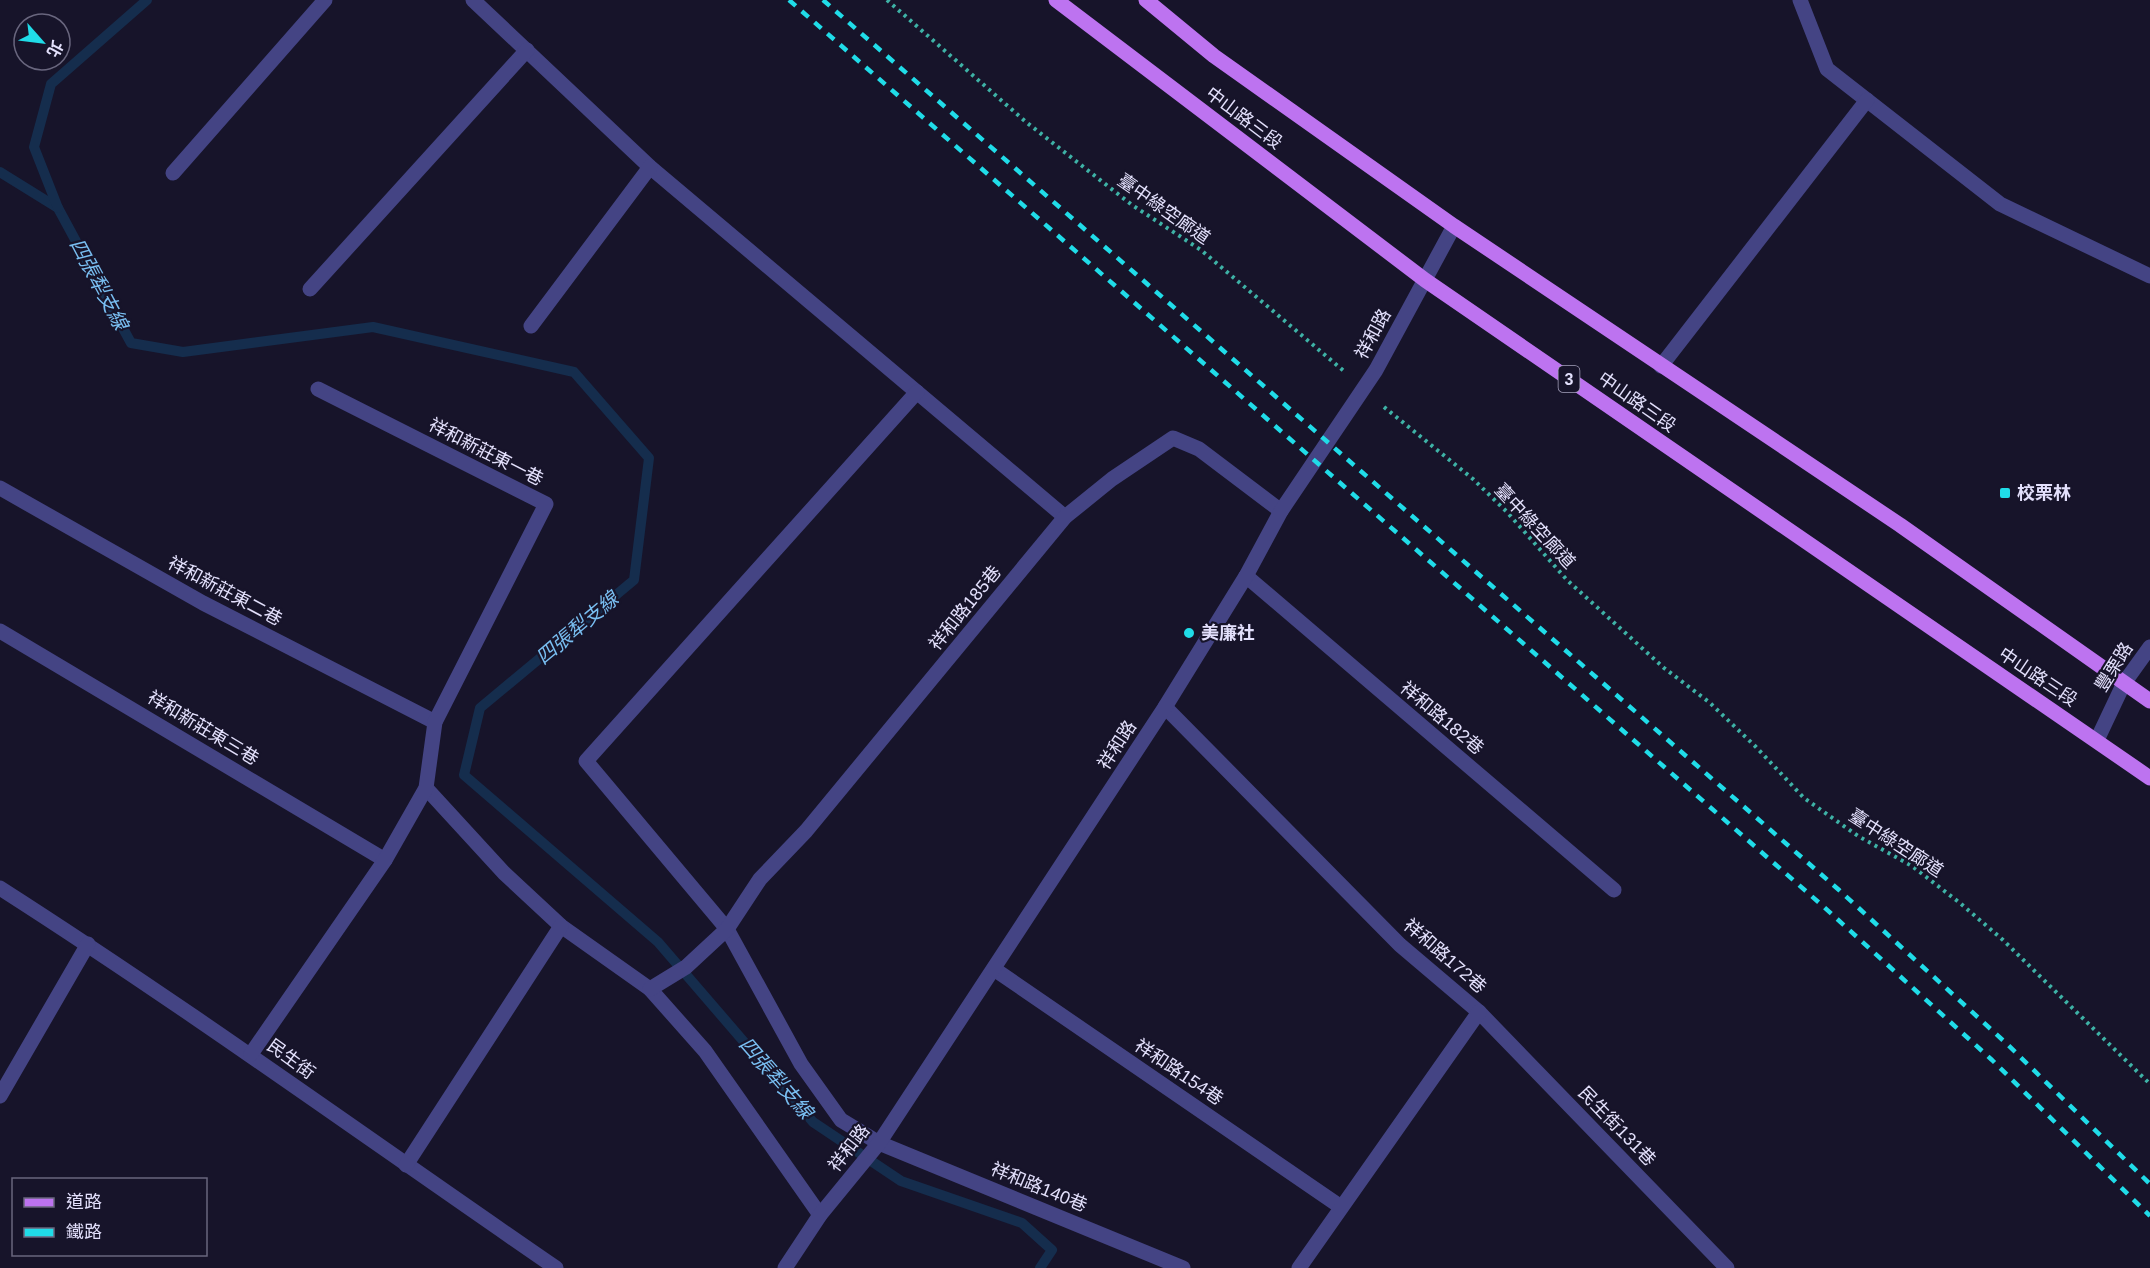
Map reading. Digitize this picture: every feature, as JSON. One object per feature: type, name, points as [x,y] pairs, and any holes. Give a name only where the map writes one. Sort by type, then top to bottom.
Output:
[{"type":"main road","name":"中山路三段","points":[[1056,0],[1425,280],[2150,778]]},
{"type":"main road","name":"中山路三段","points":[[1146,0],[1214,56],[1454,226],[1900,525],[2150,701]]},
{"type":"street","points":[[173,172],[325,0]]},
{"type":"street","points":[[473,0],[650,166],[1065,517]]},
{"type":"street","points":[[1800,0],[1827,69],[2000,204],[2150,276]]},
{"type":"street","points":[[310,289],[526,50]]},
{"type":"street","points":[[1661,366],[1867,100]]},
{"type":"street","points":[[531,326],[650,166]]},
{"type":"street","name":"祥和路","points":[[785,1268],[820,1215],[879,1143],[1166,707],[1209,633],[1246,576],[1281,512],[1364,389],[1454,226]]},
{"type":"street","name":"祥和新莊東一巷","points":[[318,389],[546,504],[435,722]]},
{"type":"street","name":"祥和路140巷","points":[[917,392],[586,761],[727,929],[801,1064],[841,1120],[879,1143],[1183,1268]]},
{"type":"street","name":"祥和路185巷","points":[[650,988],[686,967],[727,929],[760,879],[806,831],[1065,517],[1112,479],[1173,438],[1199,449],[1281,512]]},
{"type":"street","name":"祥和新莊東二巷","points":[[0,488],[203,603],[435,722]]},
{"type":"street","name":"祥和路182巷","points":[[1246,576],[1614,890]]},
{"type":"street","name":"祥和新莊東三巷","points":[[0,631],[385,860]]},
{"type":"street","name":"豐栗路","points":[[2097,740],[2124,683],[2150,646]]},
{"type":"street","name":"祥和路172巷","points":[[1166,707],[1400,945],[1479,1012],[1299,1268]]},
{"type":"street","points":[[251,1054],[385,860],[426,788],[435,722]]},
{"type":"street","points":[[426,788],[504,873],[561,926],[650,988],[705,1051],[820,1215]]},
{"type":"street","name":"民生街","points":[[0,888],[88,944],[251,1054],[406,1165],[556,1268]]},
{"type":"street","points":[[406,1165],[561,926]]},
{"type":"street","points":[[0,1096],[88,944]]},
{"type":"street","name":"祥和路154巷","points":[[994,969],[1341,1207]]},
{"type":"street","name":"民生街131巷","points":[[1479,1012],[1728,1268]]},
{"type":"path","name":"臺中綠空廊道","points":[[887,0],[1026,122],[1132,205],[1201,250],[1391,414],[1473,479],[1508,512],[1567,580],[1664,669],[1709,702],[1804,798],[1858,836],[1912,866],[1960,903],[2003,940],[2150,1084]]},
{"type":"waterway","points":[[58,208],[34,147],[51,84],[147,0]]},
{"type":"waterway","name":"四張犁支線","points":[[0,172],[58,208],[131,343],[183,352],[373,327],[574,372],[649,458],[634,580],[480,708],[464,775],[658,942],[813,1122],[901,1181],[1022,1223],[1052,1250],[1040,1268]]},
{"type":"railway","points":[[789,0],[1824,907],[1992,1060],[2150,1216]]},
{"type":"railway","points":[[823,0],[1839,890],[2007,1044],[2150,1184]]},
{"type":"place","name":"校栗林","points":[[2005,493]]},
{"type":"place","name":"美廉社","points":[[1189,633]]}]
